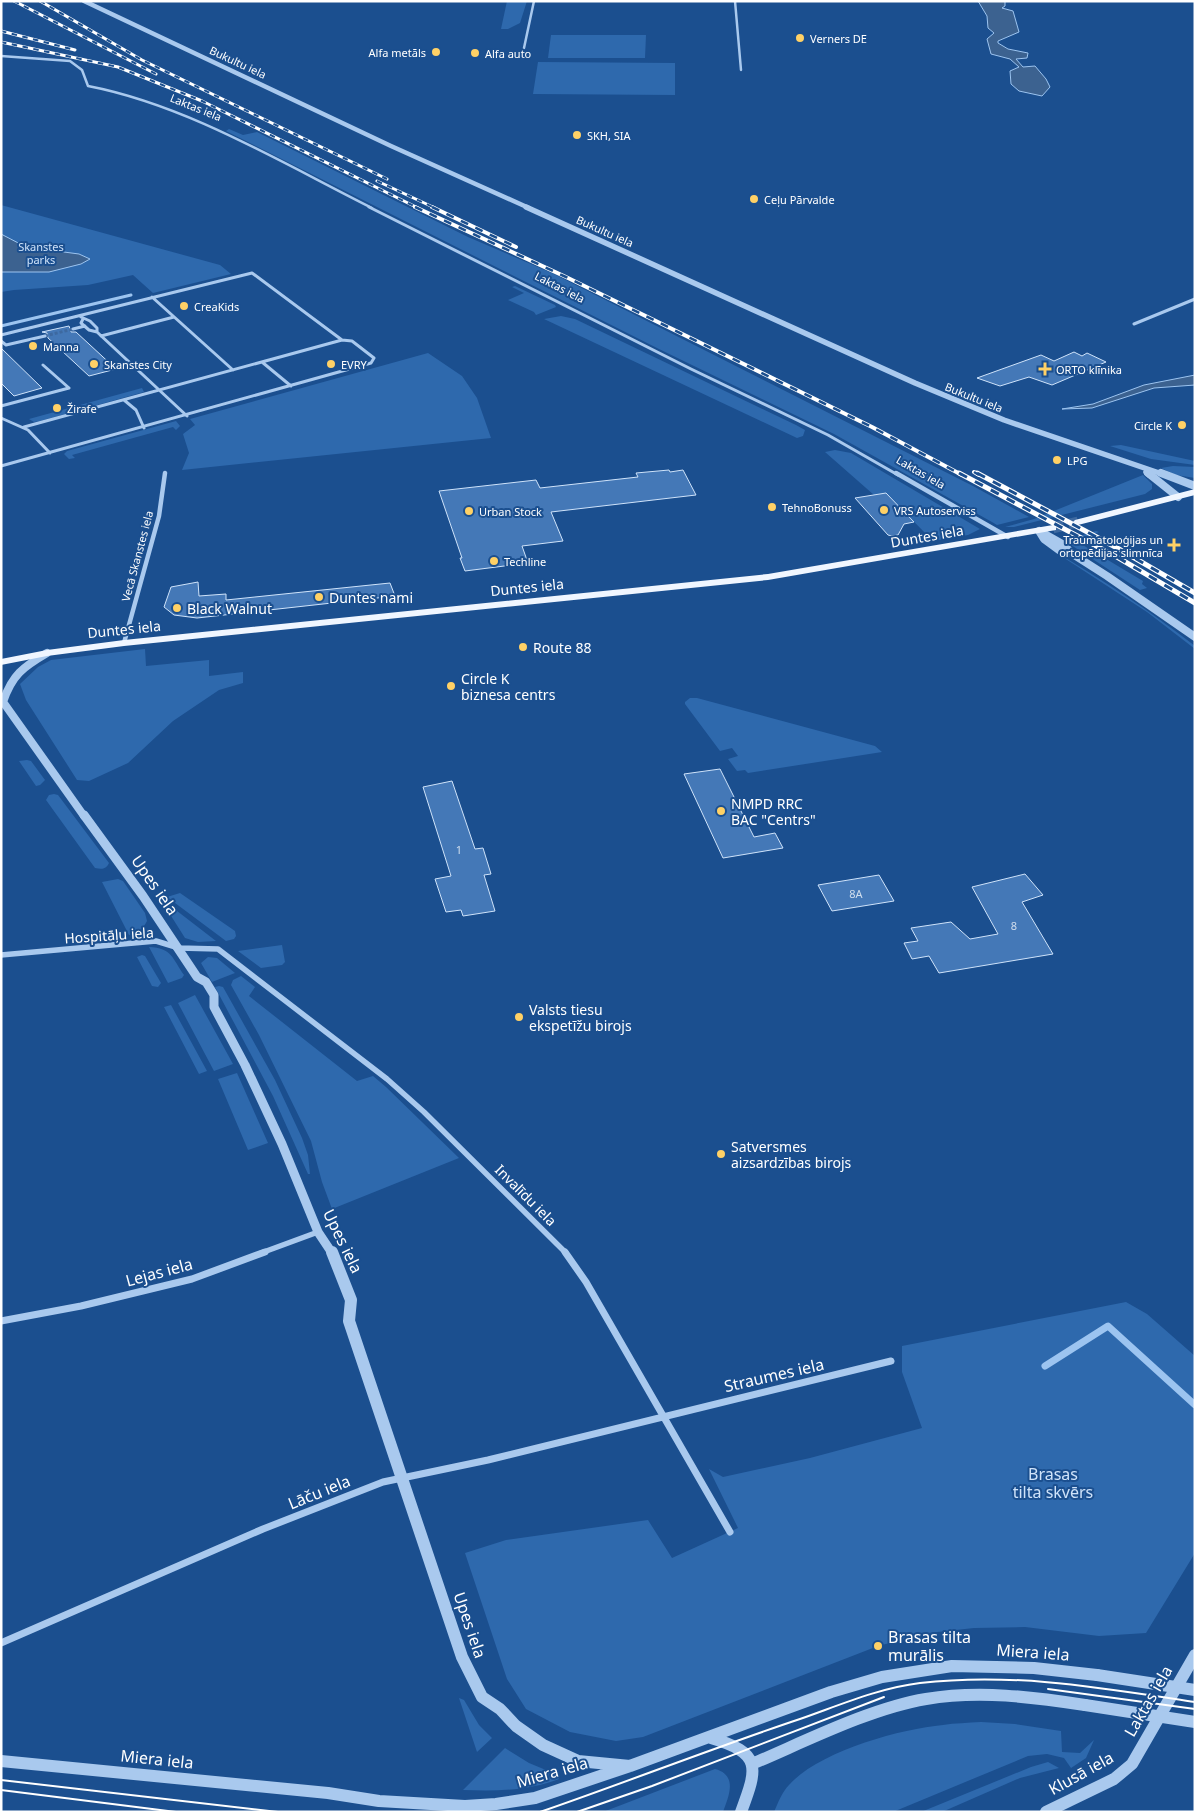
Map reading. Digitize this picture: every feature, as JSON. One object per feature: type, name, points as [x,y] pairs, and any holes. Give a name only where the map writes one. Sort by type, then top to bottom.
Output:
[{"type":"main road","points":[[1078,522],[1195,492]]},
{"type":"main road","name":"Duntes iela","points":[[1,662],[47,653],[124,643],[768,577],[1053,528]]},
{"type":"street","name":"Bukultu iela","points":[[84,1],[391,146],[915,384],[999,418],[1195,486]]},
{"type":"street","points":[[524,48],[534,1]]},
{"type":"street","points":[[735,1],[741,70]]},
{"type":"street","name":"Laktas iela","points":[[1,56],[61,59],[77,64],[85,74],[88,86],[104,88],[218,131],[682,364],[828,435],[1008,537]]},
{"type":"street","points":[[1,335],[252,273],[342,340]]},
{"type":"street","points":[[152,297],[233,370]]},
{"type":"street","points":[[1134,324],[1195,299]]},
{"type":"street","points":[[79,315],[93,324],[97,328],[97,332]]},
{"type":"street","points":[[101,336],[174,317]]},
{"type":"street","points":[[83,319],[82,323],[85,326],[97,332],[186,416]]},
{"type":"street","points":[[73,329],[85,326]]},
{"type":"street","points":[[1,341],[6,345],[45,336]]},
{"type":"street","points":[[1,466],[144,428],[371,363],[374,358],[352,341],[342,340],[24,427]]},
{"type":"street","points":[[262,362],[291,386]]},
{"type":"street","points":[[1,406],[68,388],[43,365]]},
{"type":"street","points":[[124,400],[136,410],[144,428]]},
{"type":"street","points":[[1,418],[24,427],[50,453]]},
{"type":"street","name":"Bukultu iela","points":[[1126,461],[1159,481],[1178,497]]},
{"type":"street","name":"Vecā Skanstes iela","points":[[124,643],[159,516],[165,473]]},
{"type":"street","points":[[1040,531],[1044,539],[1059,550],[1071,553],[1151,605],[1195,637]]},
{"type":"street","points":[[2,700],[8,684],[19,670],[47,653]]},
{"type":"street","name":"Upes iela","points":[[2,700],[179,948],[197,977],[206,982],[214,995],[214,1007],[245,1065],[282,1144],[318,1232],[330,1247],[351,1300],[349,1321],[462,1657],[482,1697],[500,1709],[516,1726],[544,1745],[578,1761],[630,1766]]},
{"type":"street","name":"Hospitāļu iela","points":[[1,955],[156,941],[179,948],[218,949]]},
{"type":"street","name":"Invalīdu iela","points":[[218,949],[387,1079],[424,1112],[565,1252],[586,1282],[730,1532]]},
{"type":"street","name":"Lejas iela","points":[[1,1322],[81,1306],[192,1278],[318,1232]]},
{"type":"street","name":"Straumes iela","points":[[664,1416],[891,1361]]},
{"type":"street","name":"Lāču iela","points":[[1,1643],[270,1526],[359,1490],[403,1477],[488,1460],[664,1416]]},
{"type":"street","name":"Laktas iela","points":[[1132,1764],[1195,1655]]},
{"type":"street","name":"Miera iela","points":[[1,1761],[328,1793],[379,1800],[465,1806],[496,1804],[535,1798],[710,1738],[831,1692],[882,1677],[910,1671],[952,1666],[1034,1668],[1097,1675]]},
{"type":"street","points":[[1097,1675],[1195,1690]]},
{"type":"street","points":[[752,1764],[866,1717],[925,1699],[968,1695],[997,1695],[1053,1700],[1195,1722]]},
{"type":"street","points":[[710,1738],[733,1744],[745,1750],[752,1764],[752,1785],[741,1812]]},
{"type":"street","name":"Klusā iela","points":[[1046,1812],[1114,1779],[1132,1764]]},
{"type":"green space","points":[[507,1],[527,1],[520,23],[508,29],[501,29]]},
{"type":"green space","points":[[551,35],[646,35],[645,58],[548,58]]},
{"type":"green space","points":[[538,62],[675,63],[675,95],[533,94]]},
{"type":"green space","points":[[229,129],[243,135],[257,132],[468,237],[552,273],[973,486],[1029,517],[997,525],[834,434],[659,349],[226,131]]},
{"type":"green space","name":"Skanstes parks","points":[[1,205],[220,265],[231,274],[153,293],[133,275],[88,285],[1,292]]},
{"type":"green space","points":[[515,286],[556,307],[536,315],[534,312],[508,300],[524,293],[512,287]]},
{"type":"green space","points":[[561,316],[575,319],[796,425],[805,430],[803,436],[797,438],[544,319]]},
{"type":"green space","points":[[428,353],[462,376],[477,398],[491,438],[182,470],[189,453],[183,434],[195,425],[190,419]]},
{"type":"green space","points":[[142,388],[144,392],[40,421],[34,422],[29,419]]},
{"type":"green space","points":[[176,421],[180,426],[176,430],[173,427],[72,455],[75,458],[69,459],[64,454],[67,451]]},
{"type":"green space","points":[[1121,445],[1195,461],[1195,465],[1151,459],[1110,446]]},
{"type":"green space","points":[[835,450],[851,453],[980,529],[968,535],[927,542],[920,536],[926,534],[886,493],[874,495],[825,452]]},
{"type":"green space","points":[[1173,466],[1195,467],[1195,478],[1176,475],[1161,468]]},
{"type":"green space","points":[[1143,475],[1152,484],[1152,489],[1145,494],[1014,527],[1005,527],[1034,519]]},
{"type":"green space","points":[[1096,531],[1099,532],[1076,541],[1143,581],[1142,584],[1147,588],[1140,590],[1068,543],[1073,538]]},
{"type":"green space","points":[[1052,550],[1143,607],[1195,646],[1195,649],[1147,612]]},
{"type":"green space","points":[[145,649],[146,666],[209,660],[209,676],[243,672],[243,683],[219,690],[173,721],[128,763],[89,781],[77,780],[26,700],[20,684],[38,667],[51,660]]},
{"type":"green space","points":[[690,698],[697,698],[875,746],[882,752],[748,773],[745,770],[737,771],[728,759],[738,756],[732,748],[720,751],[685,704]]},
{"type":"green space","points":[[19,761],[31,761],[45,780],[40,785],[36,786]]},
{"type":"green space","points":[[49,795],[58,795],[109,863],[105,868],[95,868],[46,800]]},
{"type":"green space","points":[[118,879],[123,881],[145,913],[147,921],[140,930],[129,935],[102,882]]},
{"type":"green space","points":[[180,893],[235,931],[236,936],[234,939],[226,941],[167,897]]},
{"type":"green space","points":[[161,900],[216,941],[198,942],[185,938]]},
{"type":"green space","points":[[282,945],[285,962],[282,965],[261,968],[238,951]]},
{"type":"green space","points":[[149,947],[162,949],[171,955],[184,975],[182,978],[168,983]]},
{"type":"green space","points":[[145,956],[161,983],[158,987],[152,986],[137,957]]},
{"type":"green space","points":[[208,957],[217,958],[235,973],[212,982],[201,963]]},
{"type":"green space","points":[[241,976],[255,987],[249,996],[357,1081],[373,1076],[459,1158],[332,1209],[322,1182],[311,1141],[259,1035],[231,985],[233,980]]},
{"type":"green space","points":[[215,987],[223,987],[275,1080],[302,1138],[308,1155],[310,1174],[308,1174],[273,1096]]},
{"type":"green space","points":[[195,995],[233,1064],[214,1071],[178,1003]]},
{"type":"green space","points":[[171,1005],[207,1071],[199,1074],[164,1007]]},
{"type":"green space","points":[[237,1073],[268,1143],[248,1150],[218,1079]]},
{"type":"green space","name":"Brasas tilta skvērs","points":[[1126,1302],[1147,1314],[1195,1356],[1195,1553],[1146,1633],[1099,1636],[1025,1627],[974,1628],[928,1633],[878,1646],[643,1737],[616,1741],[570,1732],[526,1709],[507,1679],[465,1553],[506,1540],[648,1520],[672,1558],[738,1528],[709,1469],[723,1477],[810,1458],[922,1428],[902,1372],[902,1346]]},
{"type":"green space","points":[[459,1698],[464,1700],[479,1725],[492,1738],[477,1752]]},
{"type":"green space","points":[[981,1722],[1015,1724],[1061,1731],[1062,1752],[1080,1753],[1094,1740],[1086,1758],[1071,1768],[1064,1758],[1047,1754],[1028,1756],[893,1812],[774,1812],[782,1794],[802,1773],[819,1762],[839,1753],[860,1744],[904,1731],[948,1724]]},
{"type":"green space","points":[[505,1748],[529,1763],[558,1775],[559,1779],[536,1786],[512,1789],[463,1790]]},
{"type":"green space","points":[[1048,1762],[1059,1768],[1020,1778],[942,1812],[921,1812],[1031,1767]]},
{"type":"green space","points":[[715,1769],[727,1776],[729,1781],[728,1799],[723,1812],[603,1812]]},
{"type":"shaded area","points":[[978,1],[1005,1],[1005,6],[1002,8],[1013,11],[1019,32],[998,41],[998,43],[1008,49],[1028,53],[1027,58],[1016,59],[1023,67],[1035,66],[1046,79],[1050,87],[1042,96],[1019,91],[1011,84],[1010,71],[1019,67],[1010,59],[991,54],[987,39],[994,33],[988,28],[987,16]]},
{"type":"shaded area","points":[[1,234],[26,247],[79,254],[90,259],[81,264],[49,272],[1,272]]},
{"type":"shaded area","points":[[1195,375],[1195,385],[1154,388],[1092,408],[1062,409],[1093,404],[1144,385]]},
{"type":"building","points":[[69,326],[71,332],[76,332],[116,369],[89,376],[48,338],[47,333],[42,332]]},
{"type":"building","points":[[1,348],[42,388],[14,396],[1,383]]},
{"type":"building","name":"ORTO klīnika","points":[[1074,352],[1082,356],[1087,353],[1106,362],[1052,385],[1029,377],[1000,386],[977,378],[1041,355],[1054,361]]},
{"type":"building","name":"Urban Stock","points":[[669,470],[670,472],[683,470],[696,495],[551,512],[563,541],[522,546],[528,563],[465,571],[439,491],[536,480],[540,488],[638,477],[636,473]]},
{"type":"building","name":"VRS Autoserviss","points":[[886,493],[914,522],[904,524],[898,535],[888,535],[855,498]]},
{"type":"building","name":"Duntes nami","points":[[198,582],[199,596],[226,594],[226,600],[390,583],[395,596],[197,618],[174,615],[164,607],[171,587]]},
{"type":"building","name":"NMPD RRC BAC \"Centrs\"","points":[[720,769],[754,837],[775,833],[783,848],[723,858],[684,774]]},
{"type":"building","points":[[452,781],[475,849],[483,848],[491,874],[484,875],[495,911],[463,916],[461,910],[446,912],[435,879],[451,876],[423,787]]},
{"type":"building","points":[[1025,874],[1043,895],[1022,902],[1053,954],[939,973],[929,956],[912,959],[904,943],[918,941],[911,928],[951,922],[970,939],[998,934],[972,887]]},
{"type":"building","points":[[879,875],[894,901],[832,911],[818,885]]},
{"type":"waterway","points":[[1,326],[131,295]]},
{"type":"waterway","points":[[1045,1366],[1108,1326],[1195,1405]]},
{"type":"tunnel","points":[[45,336],[73,329]]},
{"type":"tunnel","points":[[1053,528],[1078,522]]},
{"type":"tram line","points":[[540,1812],[845,1703],[905,1685],[955,1680],[1024,1680],[1092,1687],[1195,1702]]},
{"type":"tram line","points":[[1048,1689],[1195,1709]]},
{"type":"tram line","points":[[577,1812],[652,1786],[884,1697]]},
{"type":"tram line","points":[[1,1780],[278,1812]]},
{"type":"tram line","points":[[1,1790],[176,1812]]},
{"type":"railway","points":[[14,1],[156,74]]},
{"type":"railway","points":[[40,1],[142,60],[387,179]]},
{"type":"railway","points":[[1,31],[75,50]]},
{"type":"railway","points":[[1,42],[118,67],[202,101],[418,208]]},
{"type":"railway","points":[[377,181],[435,208]]},
{"type":"railway","points":[[415,207],[566,277],[872,427],[962,475]]},
{"type":"railway","points":[[432,207],[516,247]]},
{"type":"railway","points":[[974,472],[979,475]]},
{"type":"railway","points":[[959,473],[1117,557],[1195,603]]},
{"type":"railway","points":[[977,473],[1119,549],[1195,593]]},
{"type":"place","name":"Verners DE","points":[[800,38]]},
{"type":"place","name":"Alfa metāls","points":[[436,52]]},
{"type":"place","name":"Alfa auto","points":[[475,53]]},
{"type":"place","name":"SKH, SIA","points":[[577,135]]},
{"type":"place","name":"Ceļu Pārvalde","points":[[754,199]]},
{"type":"place","name":"CreaKids","points":[[184,306]]},
{"type":"place","name":"Manna","points":[[33,346]]},
{"type":"place","name":"Skanstes City","points":[[94,364]]},
{"type":"place","name":"EVRY","points":[[331,364]]},
{"type":"place","name":"ORTO klīnika","points":[[1045,369]]},
{"type":"place","name":"Žirafe","points":[[57,408]]},
{"type":"place","name":"Circle K","points":[[1182,425]]},
{"type":"place","name":"LPG","points":[[1057,460]]},
{"type":"place","name":"TehnoBonuss","points":[[772,507]]},
{"type":"place","name":"VRS Autoserviss","points":[[884,510]]},
{"type":"place","name":"Urban Stock","points":[[469,511]]},
{"type":"place","name":"Traumatoloģijas un ortopēdijas slimnīca","points":[[1174,545]]},
{"type":"place","name":"Techline","points":[[494,561]]},
{"type":"place","name":"Duntes nami","points":[[319,597]]},
{"type":"place","name":"Black Walnut","points":[[177,608]]},
{"type":"place","name":"Route 88","points":[[523,647]]},
{"type":"place","name":"Circle K biznesa centrs","points":[[451,686]]},
{"type":"place","name":"NMPD RRC BAC \"Centrs\"","points":[[721,811]]},
{"type":"place","name":"Valsts tiesu ekspetīžu birojs","points":[[519,1017]]},
{"type":"place","name":"Satversmes aizsardzības birojs","points":[[721,1154]]},
{"type":"place","name":"Brasas tilta murālis","points":[[878,1646]]}]
